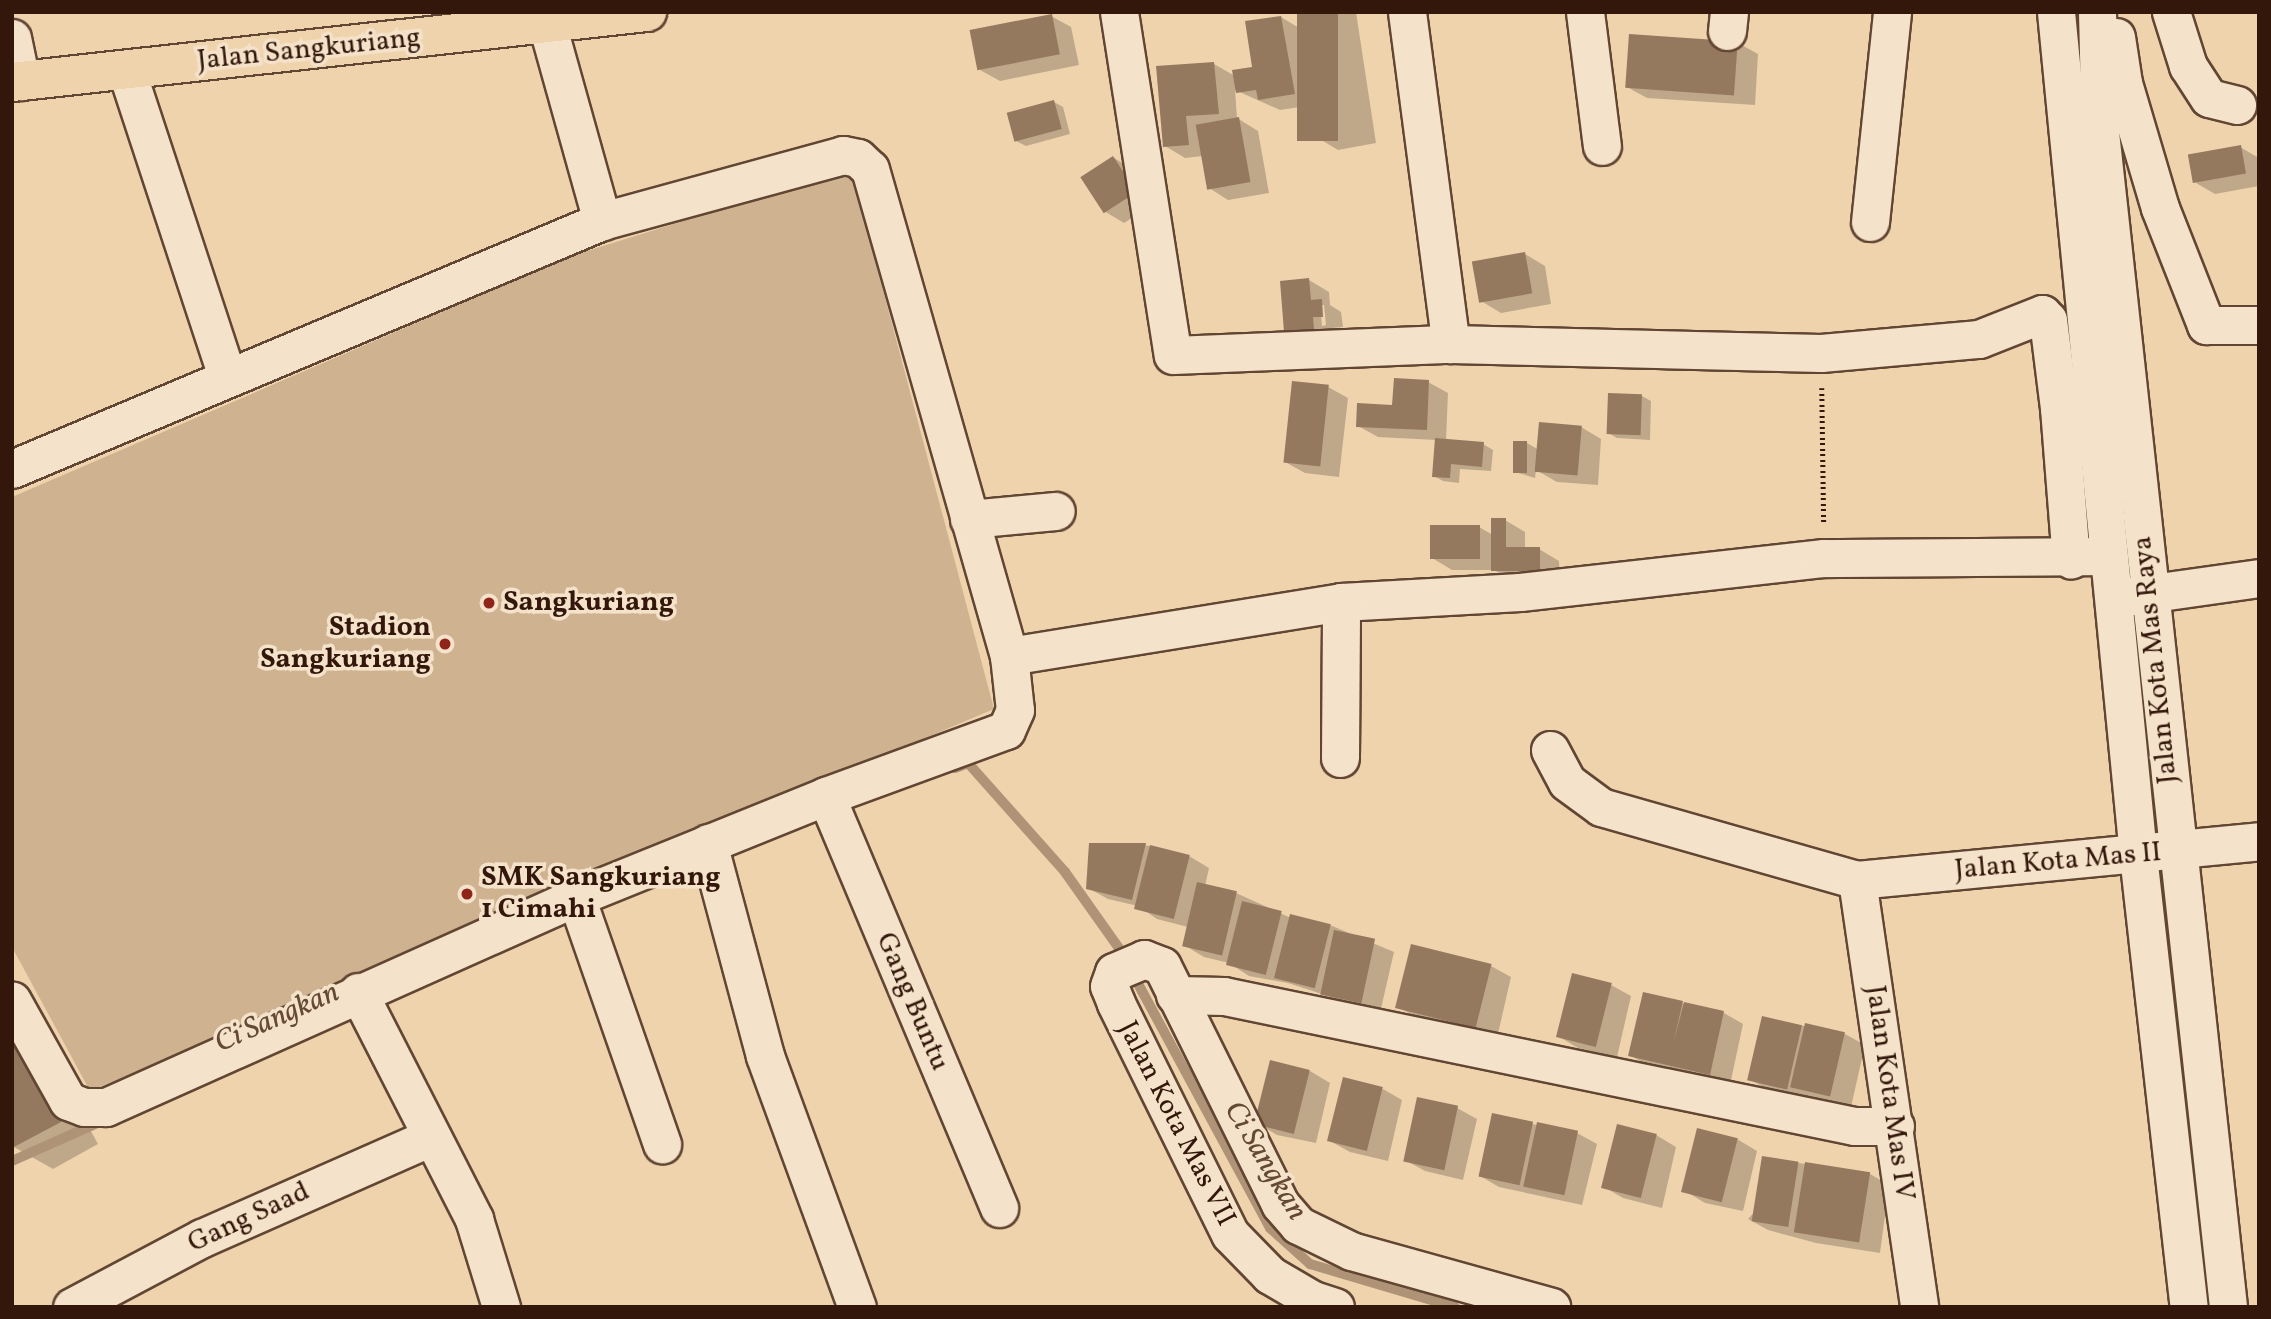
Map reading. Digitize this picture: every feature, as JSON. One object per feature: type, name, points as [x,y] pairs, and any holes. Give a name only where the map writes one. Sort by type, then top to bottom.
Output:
[{"type":"main road","name":"Jalan Sangkuriang","points":[[17,81],[126,69],[412,25],[547,24],[647,12]]},
{"type":"street","points":[[1119,12],[1173,355],[1451,344],[1821,353],[1979,339],[2042,314],[2048,320],[2058,395],[2071,560]]},
{"type":"street","points":[[1407,12],[1451,344]]},
{"type":"street","points":[[1585,12],[1602,146]]},
{"type":"street","points":[[1870,222],[1892,12]]},
{"type":"street","name":"Jalan Kota Mas Raya","points":[[2056,12],[2083,133],[2133,596],[2175,852],[2228,1307]]},
{"type":"street","name":"Jalan Kota Mas Raya","points":[[2097,12],[2083,133],[2110,554],[2133,596],[2138,855],[2189,1307]]},
{"type":"street","points":[[2113,12],[2123,83],[2160,208],[2206,325],[2259,325]]},
{"type":"street","points":[[2171,12],[2188,66],[2209,98],[2237,105]]},
{"type":"street","points":[[547,24],[602,221]]},
{"type":"street","points":[[12,38],[17,81]]},
{"type":"street","points":[[126,69],[227,376]]},
{"type":"street","points":[[12,469],[227,376],[602,221],[843,155],[858,158],[870,169],[1009,656],[1014,710],[1006,730],[826,796],[576,897],[361,1000],[106,1107],[68,1101],[12,1001]]},
{"type":"street","points":[[969,519],[1056,511]]},
{"type":"street","points":[[1009,656],[1341,602],[1520,592],[1824,558],[2071,560],[2110,554]]},
{"type":"street","points":[[2133,596],[2259,578]]},
{"type":"street","points":[[1340,758],[1341,602]]},
{"type":"street","points":[[1550,750],[1567,782],[1601,807],[1857,880]]},
{"type":"street","name":"Gang Buntu","points":[[826,796],[999,1208]]},
{"type":"street","name":"Jalan Kota Mas II","points":[[1857,880],[2175,852],[2259,841]]},
{"type":"street","points":[[708,843],[765,1056],[857,1307]]},
{"type":"street","name":"Jalan Kota Mas IV","points":[[1857,880],[1895,1126],[1919,1307]]},
{"type":"street","points":[[576,897],[662,1144]]},
{"type":"street","name":"Jalan Kota Mas VII","points":[[1175,995],[1154,960],[1144,959],[1114,972],[1109,986],[1230,1234],[1270,1275],[1311,1299],[1335,1307]]},
{"type":"street","points":[[1551,1307],[1351,1251],[1298,1225],[1280,1204],[1175,995],[1224,996],[1854,1126],[1895,1126]]},
{"type":"street","points":[[361,1000],[474,1219],[501,1307]]},
{"type":"street","name":"Gang Saad","points":[[72,1307],[202,1238],[430,1137]]},
{"type":"path","points":[[1821,353],[1824,558]]},
{"type":"shaded area","name":"Sangkuriang","points":[[851,169],[994,709],[90,1091],[12,947],[12,497],[574,255]]},
{"type":"building","points":[[1297,12],[1338,12],[1338,141],[1297,141]]},
{"type":"building","points":[[1052,14],[1060,54],[977,70],[970,30]]},
{"type":"building","points":[[1281,16],[1295,94],[1258,100],[1256,90],[1236,93],[1232,70],[1252,67],[1245,21]]},
{"type":"building","points":[[1629,34],[1738,42],[1734,95],[1625,88]]},
{"type":"building","points":[[1214,62],[1219,114],[1186,116],[1189,145],[1163,147],[1156,66]]},
{"type":"building","points":[[1054,100],[1062,129],[1014,142],[1007,113]]},
{"type":"building","points":[[1239,117],[1250,182],[1207,190],[1196,125]]},
{"type":"building","points":[[2241,145],[2246,174],[2193,183],[2188,154]]},
{"type":"building","points":[[1113,156],[1136,192],[1104,213],[1080,177]]},
{"type":"building","points":[[1525,252],[1532,293],[1479,303],[1472,261]]},
{"type":"building","points":[[1309,278],[1311,300],[1322,299],[1323,317],[1313,317],[1314,329],[1284,332],[1280,281]]},
{"type":"building","points":[[1394,378],[1429,380],[1427,430],[1356,427],[1357,403],[1392,405]]},
{"type":"building","points":[[1292,381],[1329,385],[1320,466],[1283,463]]},
{"type":"building","points":[[1608,393],[1642,394],[1641,435],[1607,434]]},
{"type":"building","points":[[1539,422],[1582,426],[1577,476],[1535,472]]},
{"type":"building","points":[[1435,438],[1484,442],[1482,467],[1451,464],[1450,478],[1432,477]]},
{"type":"building","points":[[1513,441],[1527,441],[1527,473],[1513,473]]},
{"type":"building","points":[[1491,518],[1506,518],[1506,547],[1540,547],[1540,571],[1491,571]]},
{"type":"building","points":[[1430,525],[1480,525],[1480,559],[1430,559]]},
{"type":"building","points":[[1089,843],[1146,843],[1132,900],[1086,889]]},
{"type":"building","points":[[1150,845],[1190,855],[1174,919],[1134,909]]},
{"type":"building","points":[[1197,882],[1237,891],[1222,956],[1182,946]]},
{"type":"building","points":[[1242,901],[1282,911],[1266,975],[1226,965]]},
{"type":"building","points":[[1290,914],[1331,924],[1315,988],[1274,978]]},
{"type":"building","points":[[1334,930],[1375,939],[1361,1003],[1320,995]]},
{"type":"building","points":[[1411,944],[1492,964],[1476,1028],[1395,1008]]},
{"type":"building","points":[[1572,973],[1612,983],[1596,1047],[1556,1037]]},
{"type":"building","points":[[1643,992],[1683,1001],[1673,1045],[1684,1002],[1724,1011],[1710,1075],[1628,1056]]},
{"type":"building","points":[[1762,1016],[1802,1025],[1787,1090],[1747,1080]]},
{"type":"building","points":[[1805,1023],[1845,1032],[1830,1097],[1790,1087]]},
{"type":"building","points":[[12,1034],[61,1122],[12,1148]]},
{"type":"building","points":[[1270,1060],[1310,1070],[1294,1134],[1254,1124]]},
{"type":"building","points":[[1343,1077],[1383,1087],[1367,1151],[1327,1141]]},
{"type":"building","points":[[1417,1097],[1458,1106],[1444,1170],[1403,1162]]},
{"type":"building","points":[[1492,1113],[1533,1122],[1520,1185],[1478,1177]]},
{"type":"building","points":[[1537,1122],[1578,1131],[1564,1195],[1523,1187]]},
{"type":"building","points":[[1617,1124],[1657,1134],[1641,1198],[1601,1188]]},
{"type":"building","points":[[1697,1128],[1738,1138],[1722,1202],[1681,1192]]},
{"type":"building","points":[[1762,1156],[1799,1162],[1788,1227],[1752,1221]]},
{"type":"building","points":[[1805,1162],[1870,1172],[1859,1242],[1794,1232]]},
{"type":"waterway","name":"Ci Sangkan","points":[[955,768],[968,763],[1065,872],[1121,951]]},
{"type":"waterway","name":"Ci Sangkan","points":[[1136,980],[1270,1228],[1310,1264],[1455,1307]]},
{"type":"waterway","name":"Ci Sangkan","points":[[12,1161],[104,1120]]},
{"type":"place","name":"Sangkuriang","points":[[489,603]]},
{"type":"place","name":"Stadion Sangkuriang","points":[[445,644]]},
{"type":"place","name":"SMK Sangkuriang 1 Cimahi","points":[[467,894]]}]
